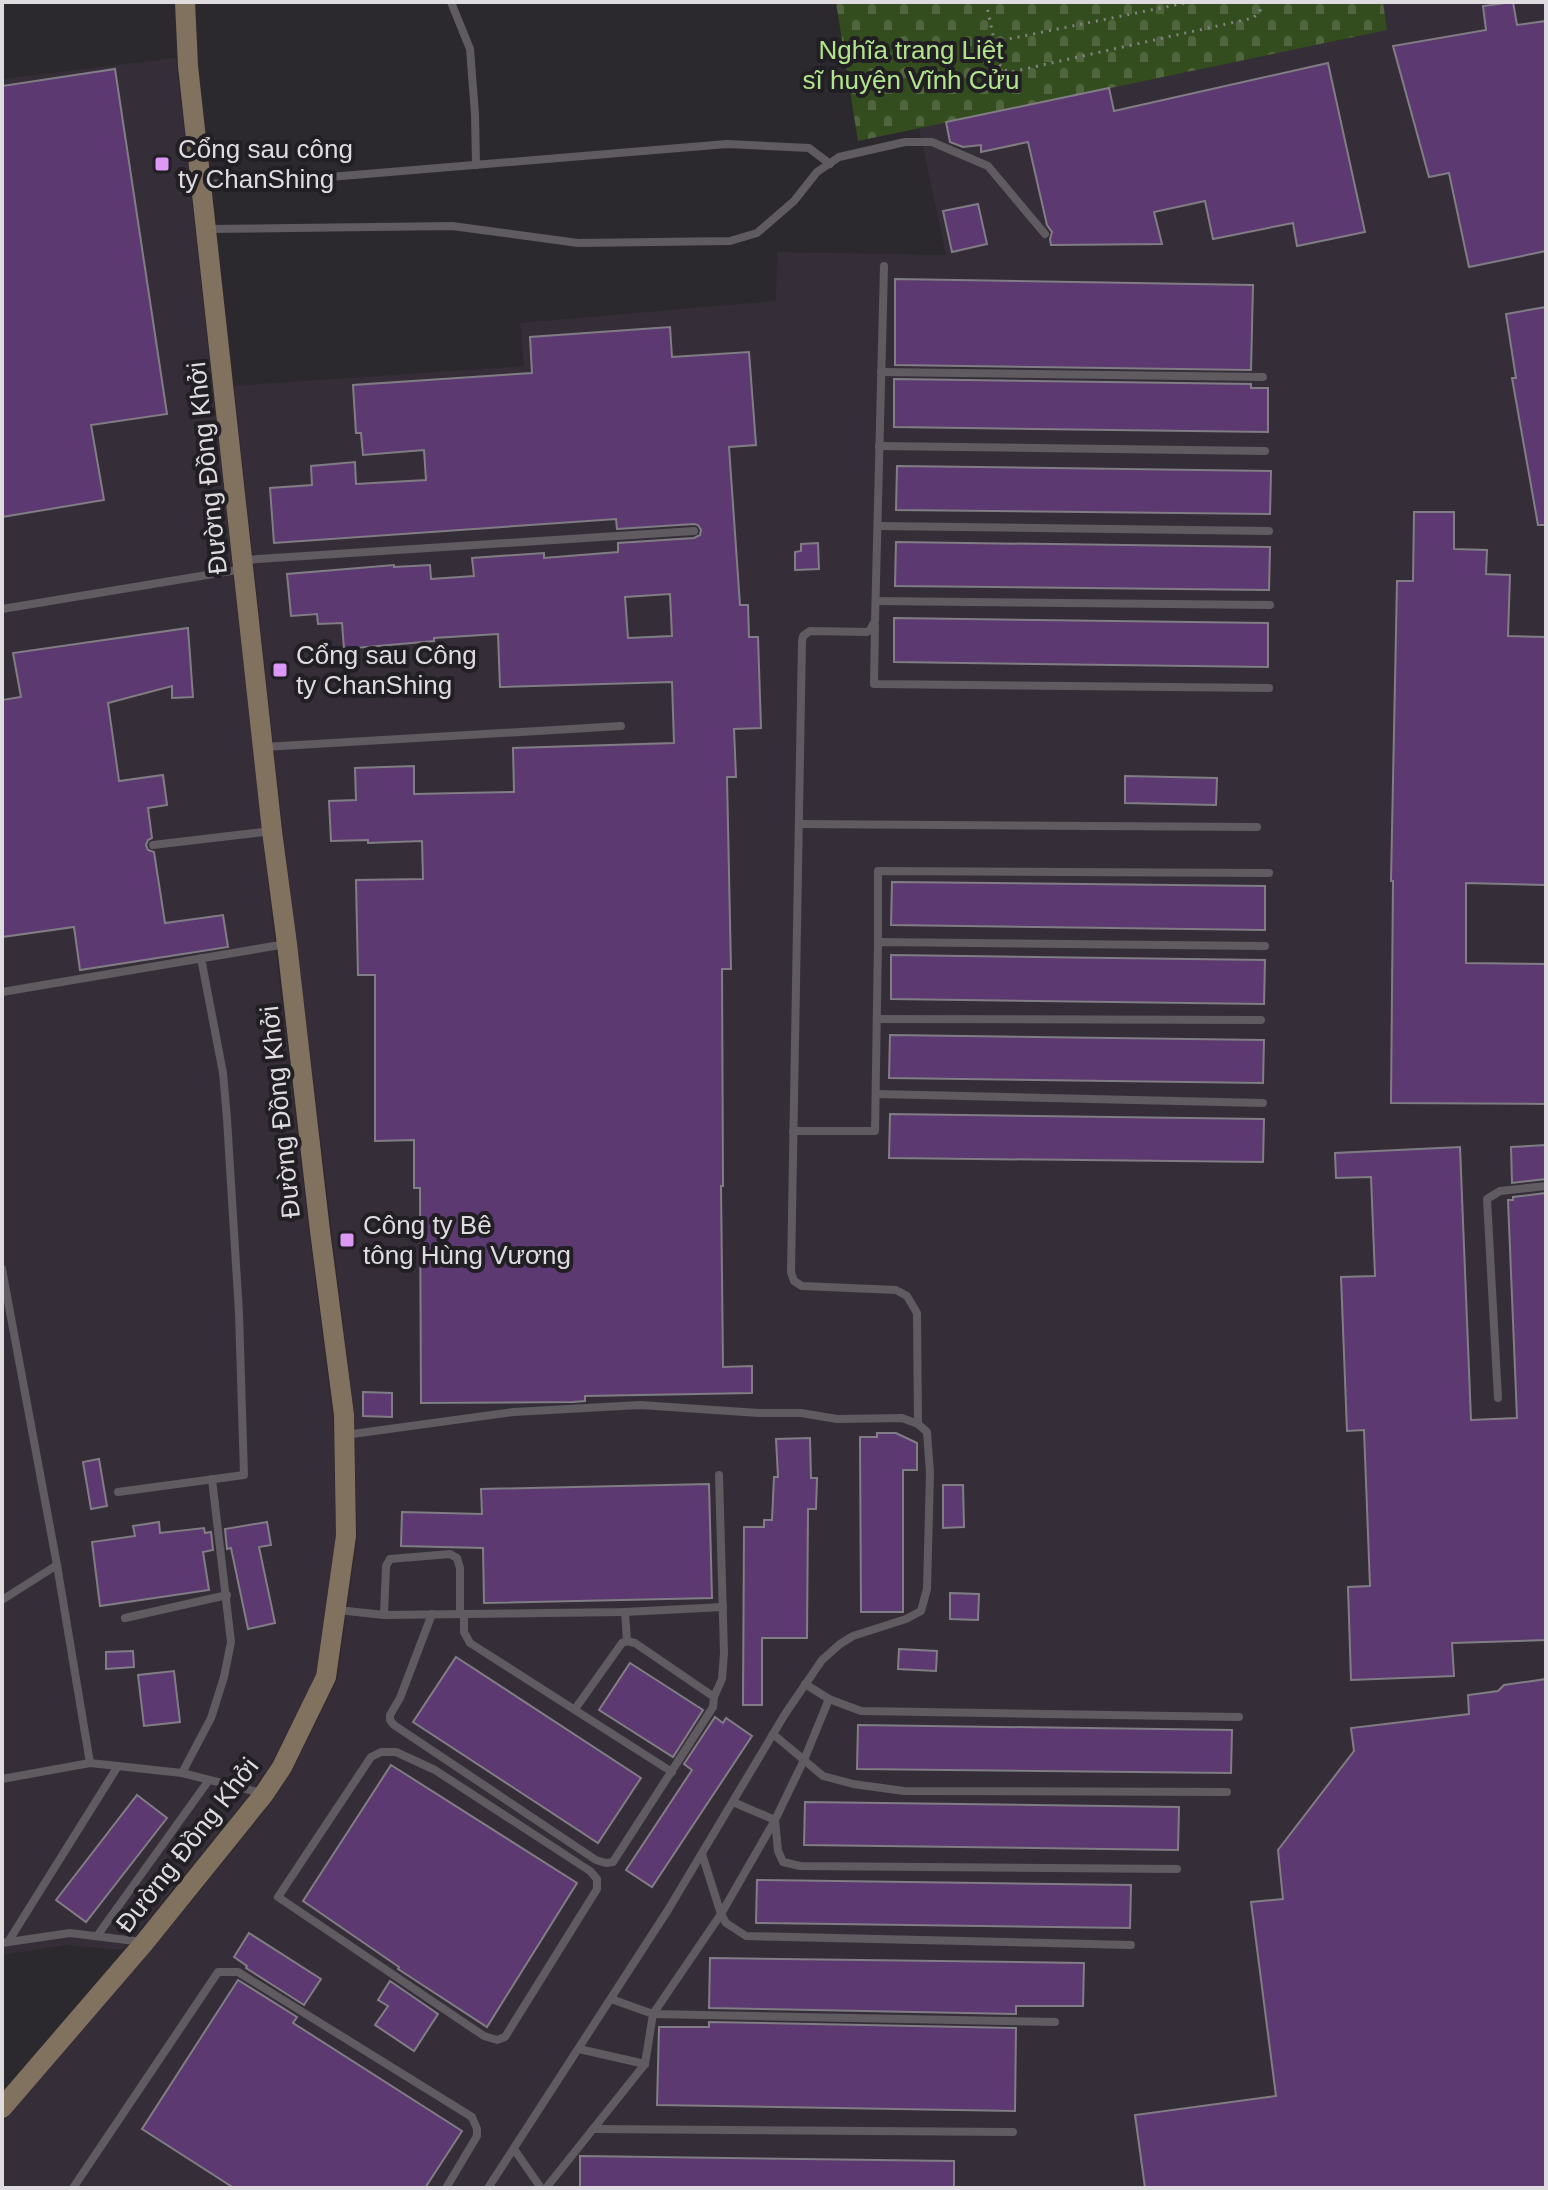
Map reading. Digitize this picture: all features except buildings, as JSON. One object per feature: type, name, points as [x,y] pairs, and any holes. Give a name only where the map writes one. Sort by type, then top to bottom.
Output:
[{"type":"main road","name":"Đường Đồng Khởi","points":[[2,2108],[144,1943],[264,1794],[282,1767],[326,1677],[346,1536],[344,1415],[272,831],[188,66],[185,2]]},
{"type":"lane","points":[[451,2],[470,49],[476,165]]},
{"type":"lane","points":[[206,229],[452,226],[578,243],[730,241],[757,233],[794,201],[817,172],[839,157],[905,142],[932,142],[988,166],[1045,234]]},
{"type":"lane","points":[[201,184],[306,179],[727,144],[809,148],[830,164]]},
{"type":"lane","points":[[884,266],[874,684],[1269,688]]},
{"type":"lane","points":[[881,372],[1263,377]]},
{"type":"lane","points":[[879,446],[1265,451]]},
{"type":"lane","points":[[878,526],[1269,531]]},
{"type":"lane","points":[[2,609],[244,564],[694,531]]},
{"type":"lane","points":[[876,601],[1270,605]]},
{"type":"lane","points":[[875,621],[867,632],[810,631],[803,636],[791,1272],[794,1281],[802,1286],[896,1290],[907,1296],[917,1313],[918,1424]]},
{"type":"lane","points":[[263,747],[621,726]]},
{"type":"lane","points":[[799,824],[1257,827]]},
{"type":"lane","points":[[153,845],[272,831]]},
{"type":"lane","points":[[793,1131],[875,1131],[878,871],[1269,873]]},
{"type":"lane","points":[[878,942],[1265,946]]},
{"type":"lane","points":[[2,992],[287,944]]},
{"type":"lane","points":[[118,1492],[244,1475],[239,1313],[225,1103],[217,1039],[201,958]]},
{"type":"lane","points":[[877,1019],[1261,1020]]},
{"type":"lane","points":[[876,1094],[1263,1103]]},
{"type":"lane","points":[[1498,1398],[1487,1199],[1500,1191],[1546,1186]]},
{"type":"lane","points":[[2,1269],[90,1763]]},
{"type":"lane","points":[[344,1435],[514,1412],[640,1405],[801,1413],[837,1419],[902,1418],[918,1424],[927,1432],[930,1473],[927,1589],[921,1611],[853,1636],[822,1660],[773,1734],[611,1999],[488,2188]]},
{"type":"lane","points":[[432,1614],[390,1720],[596,1860],[613,1862],[713,1707],[722,1679],[719,1475]]},
{"type":"lane","points":[[182,1773],[211,1718],[231,1642],[212,1479]]},
{"type":"lane","points":[[384,1615],[386,1566],[390,1559],[450,1554],[457,1558],[460,1568],[464,1632],[470,1643],[672,1772]]},
{"type":"lane","points":[[2,1600],[57,1565]]},
{"type":"lane","points":[[125,1618],[227,1595]]},
{"type":"lane","points":[[347,1611],[384,1615],[625,1612],[723,1607]]},
{"type":"lane","points":[[625,1612],[627,1641]]},
{"type":"lane","points":[[575,1709],[622,1643],[627,1641],[635,1643],[714,1697]]},
{"type":"lane","points":[[805,1684],[829,1699],[861,1711],[1239,1717]]},
{"type":"lane","points":[[514,2149],[543,2188],[645,2064],[653,2014],[721,1914],[775,1820],[829,1699]]},
{"type":"lane","points":[[773,1734],[823,1776],[853,1784],[904,1791],[1227,1792]]},
{"type":"lane","points":[[381,1752],[396,1752],[435,1770],[590,1871],[597,1879],[597,1889],[578,1922],[505,2037],[497,2040],[484,2036],[278,1897],[371,1757],[381,1752]]},
{"type":"lane","points":[[2,1779],[90,1763],[182,1773],[264,1794]]},
{"type":"lane","points":[[5,1942],[118,1766]]},
{"type":"lane","points":[[97,1936],[209,1780]]},
{"type":"lane","points":[[733,1802],[775,1820]]},
{"type":"lane","points":[[775,1820],[778,1851],[783,1862],[800,1866],[1177,1869]]},
{"type":"lane","points":[[702,1854],[721,1914],[726,1923],[746,1936],[1131,1945]]},
{"type":"lane","points":[[5,1942],[70,1933],[144,1943]]},
{"type":"lane","points":[[73,2188],[218,1972],[229,1970],[238,1972],[472,2117],[477,2136],[446,2188]]},
{"type":"lane","points":[[611,1999],[653,2014],[1055,2022]]},
{"type":"lane","points":[[579,2049],[645,2064]]},
{"type":"lane","points":[[593,2129],[1013,2132]]},
{"type":"path","points":[[986,2],[999,64],[1011,72],[1253,18],[1260,11],[1260,2]]},
{"type":"path","points":[[994,42],[1190,2]]},
{"type":"shaded area","points":[[1383,2],[1546,2],[1546,2188],[2,2188],[2,2123],[196,1896],[291,1773],[337,1680],[357,1539],[354,1413],[283,831],[234,386],[524,366],[520,323],[776,301],[777,252],[946,255],[919,128],[1387,30]]},
{"type":"shaded area","points":[[176,58],[261,825],[333,1417],[336,1538],[316,1674],[271,1764],[249,1795],[123,1950],[65,1945],[2,1955],[2,79]]},
{"type":"green space","name":"Nghĩa trang Liệt sĩ huyện Vĩnh Cửu","points":[[836,2],[1383,2],[1387,30],[858,141]]},
{"type":"place","name":"Cổng sau công ty ChanShing","points":[[162,164]]},
{"type":"place","name":"Cổng sau Công ty ChanShing","points":[[280,670]]},
{"type":"place","name":"Công ty Bê tông Hùng Vương","points":[[347,1240]]}]
